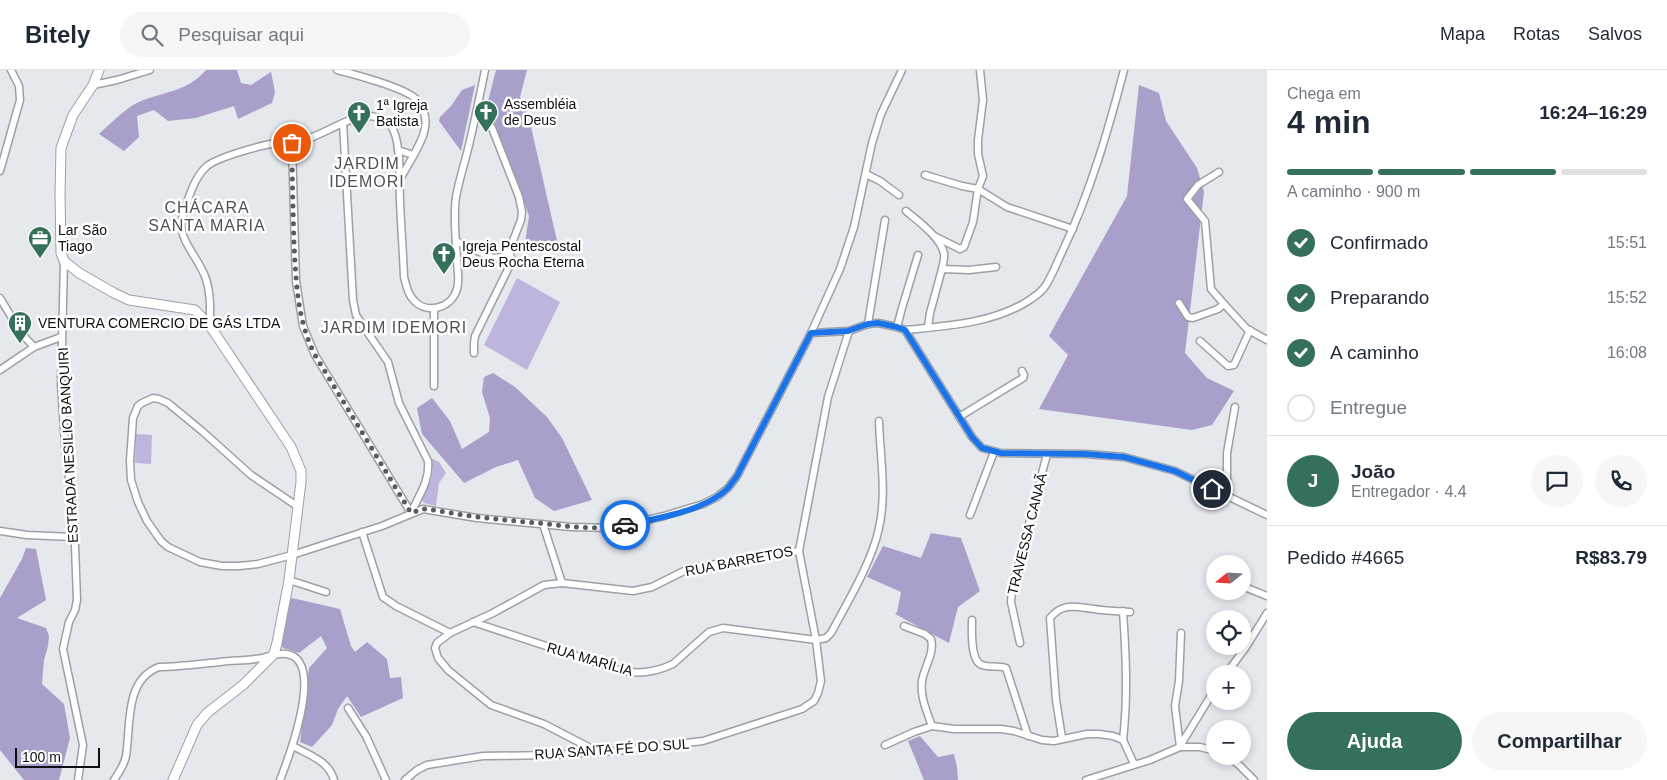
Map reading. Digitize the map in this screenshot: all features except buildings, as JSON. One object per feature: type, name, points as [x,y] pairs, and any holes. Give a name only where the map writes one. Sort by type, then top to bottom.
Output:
[{"type":"street","points":[[0,170],[20,100],[19,86],[11,70]]},
{"type":"street","name":"ESTRADA NESILIO BANQUIRI","points":[[78,780],[82,745],[63,649],[69,622],[77,604],[74,519],[65,445],[61,384],[64,261],[60,245],[61,148],[73,115],[93,85],[99,70]]},
{"type":"street","points":[[93,85],[150,70]]},
{"type":"street","points":[[337,70],[410,95],[416,99],[424,111],[426,126],[424,132],[400,180]]},
{"type":"street","points":[[210,326],[209,295],[206,278],[184,240],[181,227],[196,179],[206,168],[219,160],[278,143],[292,143],[304,140],[362,118],[378,118],[387,122],[395,134],[400,180],[404,277],[407,289],[415,302],[425,308],[434,309],[442,307],[449,302],[457,290],[458,279],[456,198],[478,110],[485,70]]},
{"type":"street","points":[[297,506],[251,475],[168,403],[153,398],[142,402],[138,406],[133,418],[130,461],[131,480],[146,521],[161,541],[179,553],[200,562],[222,566],[258,564],[292,555],[423,509],[477,518],[572,527],[613,528],[678,512],[703,504],[716,497],[728,488],[737,476],[811,333],[847,251],[872,144],[881,114],[902,70]]},
{"type":"street","points":[[906,211],[934,236],[960,249],[964,247],[983,176],[978,154],[983,100],[980,70]]},
{"type":"street","points":[[811,333],[848,331],[868,324],[878,323],[905,330],[968,322],[1006,313],[1024,303],[1044,288],[1072,229],[1094,171],[1124,70]]},
{"type":"street","points":[[456,241],[493,258],[502,258],[509,251],[521,220],[521,205],[492,128],[478,110]]},
{"type":"street","points":[[343,124],[352,300],[361,323],[388,362],[399,403],[428,461],[429,470],[426,484],[411,513]]},
{"type":"street","points":[[292,143],[296,280],[304,331],[315,355],[411,513]]},
{"type":"street","points":[[398,150],[413,155]]},
{"type":"street","points":[[1220,172],[1198,185],[1187,199],[1205,221],[1211,289],[1240,322],[1267,340]]},
{"type":"street","points":[[866,174],[880,181],[899,195]]},
{"type":"street","points":[[925,175],[978,189],[1007,207],[1072,229]]},
{"type":"street","points":[[868,324],[885,220]]},
{"type":"street","points":[[928,327],[944,254],[934,236]]},
{"type":"street","points":[[474,353],[475,336],[512,261],[509,251]]},
{"type":"street","points":[[897,327],[918,254]]},
{"type":"street","points":[[64,261],[80,273],[129,300],[195,310],[210,326],[291,446],[301,471],[289,580],[274,654],[243,685],[207,712],[196,725],[173,780]]},
{"type":"street","points":[[942,269],[969,270],[996,267]]},
{"type":"street","points":[[0,298],[21,334],[34,347]]},
{"type":"street","points":[[1180,304],[1188,318],[1193,318],[1218,309],[1224,304]]},
{"type":"street","points":[[434,309],[434,386]]},
{"type":"street","points":[[905,330],[978,445],[994,452],[1007,454],[1086,454],[1124,457],[1175,471],[1267,515]]},
{"type":"street","points":[[1200,341],[1228,366],[1234,365],[1250,330]]},
{"type":"street","name":"RUA BARRETOS","points":[[597,751],[544,724],[491,705],[448,670],[438,658],[435,648],[437,643],[450,633],[544,586],[562,583],[633,591],[643,590],[690,568],[799,551],[828,397],[848,331]]},
{"type":"street","points":[[0,370],[34,347],[61,337]]},
{"type":"street","points":[[959,417],[1023,378],[1022,371]]},
{"type":"street","points":[[1227,496],[1227,453],[1235,407]]},
{"type":"street","points":[[816,640],[826,638],[830,633],[861,576],[879,530],[883,483],[879,421]]},
{"type":"street","points":[[970,515],[994,452]]},
{"type":"street","name":"TRAVESSA CANAÃ","points":[[1020,643],[1010,602],[1047,454]]},
{"type":"street","points":[[543,524],[562,583]]},
{"type":"street","points":[[0,531],[26,535],[74,537]]},
{"type":"street","points":[[362,532],[383,597],[396,606],[450,633]]},
{"type":"street","name":"RUA SANTA FÉ DO SUL","points":[[405,780],[417,770],[437,763],[483,756],[555,755],[653,748],[703,741],[810,705],[818,693],[821,681],[816,640],[799,551]]},
{"type":"street","points":[[289,580],[326,592]]},
{"type":"street","points":[[1251,590],[1267,596]]},
{"type":"street","points":[[1062,738],[1056,700],[1050,618],[1055,611],[1076,606],[1093,610],[1127,611],[1126,711],[1123,740],[1134,764]]},
{"type":"street","points":[[1233,665],[1267,612]]},
{"type":"street","points":[[972,620],[973,647],[979,664]]},
{"type":"street","name":"RUA MARÍLIA","points":[[473,622],[619,670],[639,673],[673,664],[709,632],[723,628],[816,640]]},
{"type":"street","points":[[904,626],[925,634],[931,639],[932,644],[922,682],[922,690],[923,701],[932,726]]},
{"type":"street","points":[[1180,747],[1175,706],[1179,681],[1181,633]]},
{"type":"street","points":[[114,780],[121,770],[125,758],[133,697],[139,682],[148,673],[159,667],[257,659],[274,654],[293,657],[304,671],[304,689],[293,746],[280,780]]},
{"type":"street","points":[[970,655],[974,663],[1006,668],[1028,736]]},
{"type":"street","points":[[1180,747],[1206,704]]},
{"type":"street","points":[[348,708],[366,736],[386,780]]},
{"type":"street","points":[[885,745],[932,726],[954,729],[1001,729],[1042,740],[1054,741],[1086,734],[1113,736],[1123,740]]},
{"type":"street","points":[[293,746],[329,768],[334,780]]},
{"type":"street","points":[[1086,780],[1180,747],[1206,749]]},
{"type":"street","points":[[1239,765],[1254,780]]},
{"type":"shaded area","points":[[206,70],[237,70],[241,83],[251,85],[271,72],[275,92],[272,103],[238,119],[234,106],[196,118],[168,121],[154,110],[137,116],[139,137],[124,151],[99,134],[135,104],[183,87],[191,83]]},
{"type":"shaded area","points":[[496,70],[527,70],[520,97],[529,118],[557,241],[524,250],[529,216],[487,105]]},
{"type":"shaded area","points":[[475,85],[461,151],[439,121],[440,117],[451,106],[462,90]]},
{"type":"shaded area","points":[[1139,85],[1159,93],[1166,121],[1197,168],[1204,192],[1185,353],[1207,378],[1234,391],[1212,425],[1192,430],[1039,409],[1068,355],[1049,336],[1127,196]]},
{"type":"shaded area","points":[[517,278],[560,302],[527,370],[484,345]]},
{"type":"shaded area","points":[[493,373],[515,387],[547,417],[562,438],[592,500],[554,511],[535,498],[518,460],[496,467],[464,483],[422,434],[417,408],[432,398],[450,421],[462,449],[489,432],[490,418],[482,392],[484,377]]},
{"type":"shaded area","points":[[136,434],[152,435],[151,464],[135,463]]},
{"type":"shaded area","points":[[431,458],[439,462],[446,473],[439,483],[436,506],[424,503],[421,499],[432,475]]},
{"type":"shaded area","points":[[931,533],[961,538],[980,591],[958,607],[949,643],[895,614],[901,592],[867,577],[883,546],[921,558]]},
{"type":"shaded area","points":[[26,548],[36,549],[46,600],[17,618],[46,628],[49,636],[42,684],[64,704],[70,738],[59,780],[24,780],[0,750],[0,598],[22,559]]},
{"type":"shaded area","points":[[292,598],[340,609],[351,646],[355,652],[367,642],[387,659],[390,678],[401,677],[403,698],[361,717],[347,696],[338,709],[332,725],[312,747],[300,742],[309,668],[327,648],[321,636],[299,653],[283,648],[280,642],[286,609]]},
{"type":"shaded area","points":[[920,736],[938,757],[954,754],[958,780],[924,780],[908,741]]},
{"type":"way so far","points":[[292,143],[293,224],[297,294],[306,336],[315,355],[411,513],[428,509],[477,518],[572,527],[613,528],[625,525]]},
{"type":"place","name":"Assembléia de Deus","points":[[486,133]]},
{"type":"place","name":"1ª Igreja Batista","points":[[359,134]]},
{"type":"place","name":"Lar São Tiago","points":[[40,259]]},
{"type":"place","name":"Igreja Pentescostal Deus Rocha Eterna","points":[[444,275]]},
{"type":"place","name":"VENTURA COMERCIO DE GÁS LTDA","points":[[20,344]]},
{"type":"district","name":"JARDIM IDEMORI","points":[[367,172]]},
{"type":"district","name":"CHÁCARA SANTA MARIA","points":[[207,216]]},
{"type":"district","name":"JARDIM IDEMORI","points":[[394,327]]},
{"type":"route","points":[[625,525],[703,504],[728,488],[737,476],[811,333],[848,331],[868,324],[878,323],[905,330],[972,437],[978,445],[986,450],[1007,454],[1086,454],[1124,457],[1175,471],[1212,489]]}]
